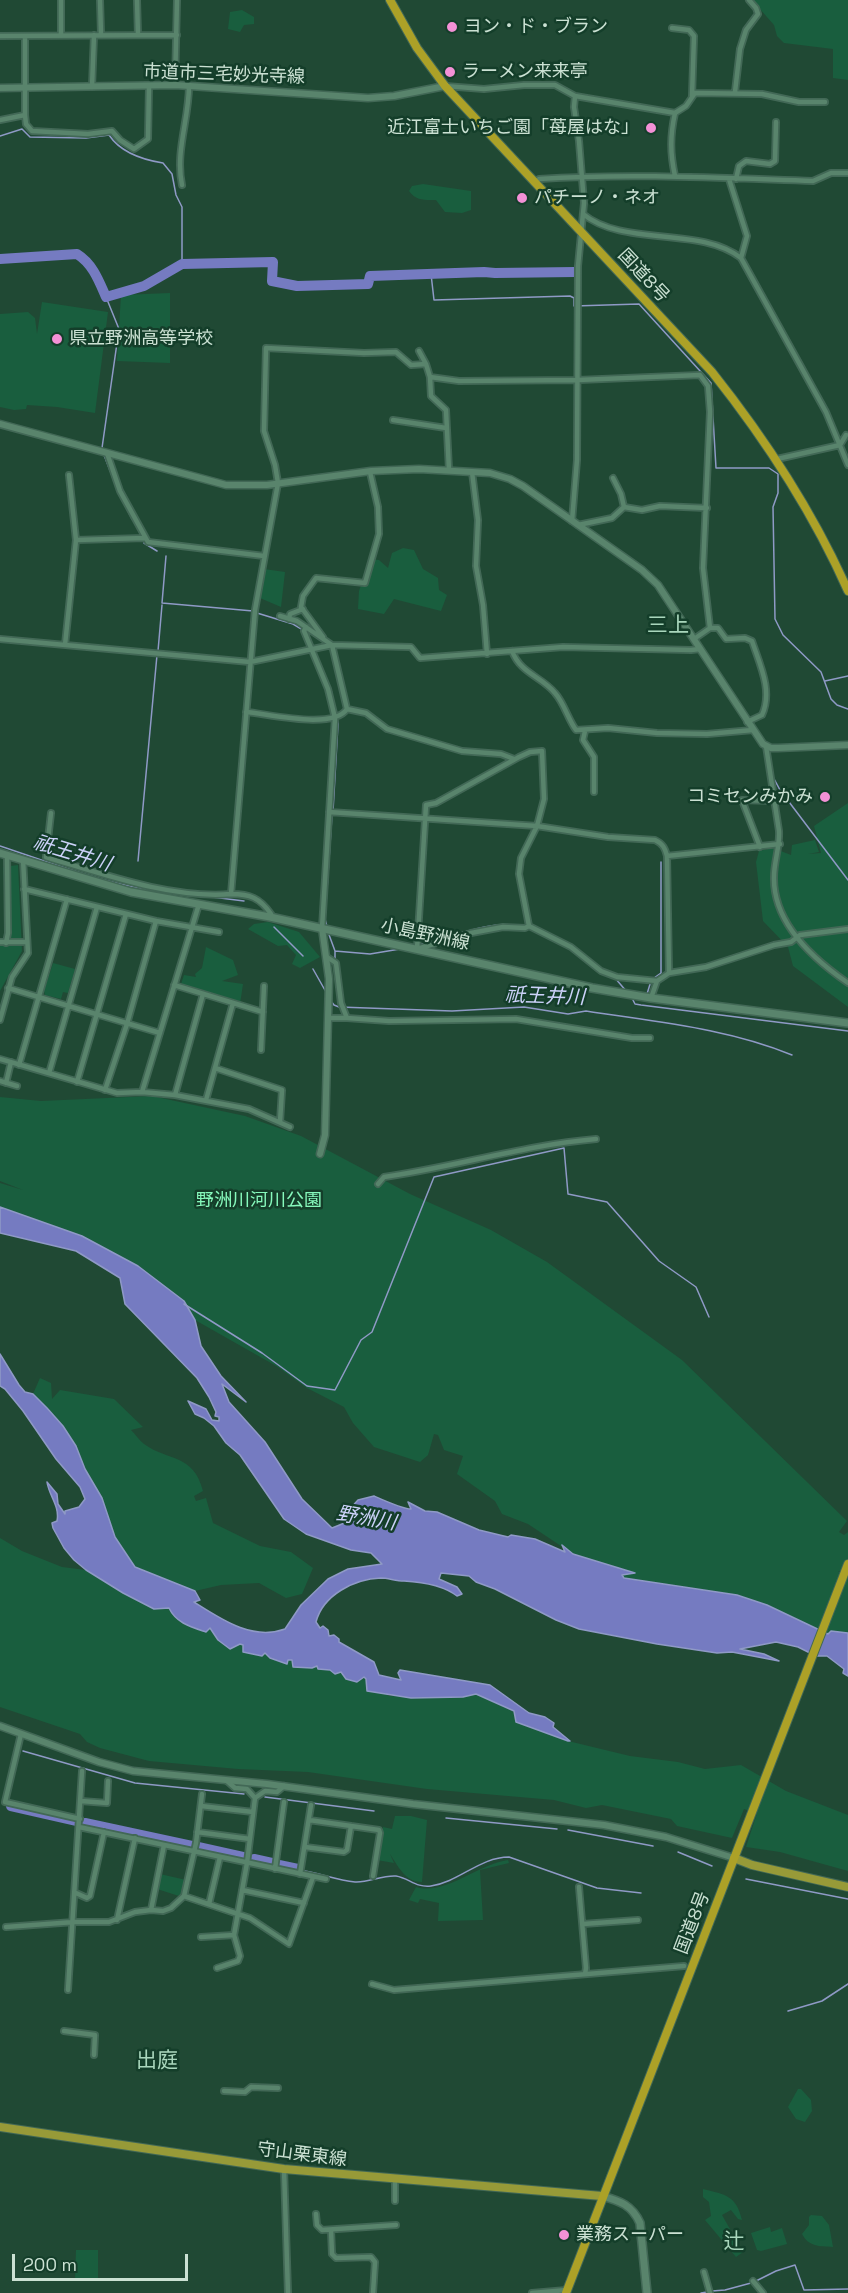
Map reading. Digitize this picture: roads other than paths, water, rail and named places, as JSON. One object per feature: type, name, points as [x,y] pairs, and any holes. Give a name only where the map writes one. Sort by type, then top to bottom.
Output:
[{"type":"highway","name":"国道8号","points":[[390,0],[417,48],[445,86],[712,372],[744,412],[777,459],[828,547],[848,591]]},
{"type":"highway","name":"国道8号","points":[[566,2292],[848,1564]]},
{"type":"main road","name":"小島野洲線","points":[[4,854],[131,892],[270,917],[651,998],[848,1023]]},
{"type":"main road","points":[[734,1858],[752,1865],[848,1887]]},
{"type":"main road","name":"守山栗東線","points":[[0,2127],[284,2169],[603,2196]]},
{"type":"main road","points":[[603,2196],[624,2203],[636,2213],[640,2223],[647,2293]]},
{"type":"street","points":[[61,0],[61,34]]},
{"type":"street","points":[[100,0],[100,34]]},
{"type":"street","points":[[137,0],[138,35]]},
{"type":"street","points":[[175,85],[177,0]]},
{"type":"street","points":[[735,92],[740,49],[746,30],[758,14],[749,0]]},
{"type":"street","points":[[445,86],[484,89],[555,85],[575,96],[675,113],[686,106],[692,96],[694,36],[689,30],[672,28]]},
{"type":"street","points":[[92,87],[94,35]]},
{"type":"street","points":[[0,36],[177,35]]},
{"type":"street","points":[[25,37],[25,116],[26,124],[32,131],[88,134],[112,131],[120,140],[134,149],[148,139],[149,86]]},
{"type":"street","name":"市道市三宅妙光寺線","points":[[0,88],[175,85],[368,98],[394,96],[445,86]]},
{"type":"street","points":[[182,185],[180,163],[189,106],[189,86]]},
{"type":"street","points":[[692,96],[700,92],[735,92],[762,94],[799,102],[825,102]]},
{"type":"street","points":[[575,96],[583,214],[578,266],[575,523]]},
{"type":"street","points":[[675,113],[670,136],[670,154],[675,177]]},
{"type":"street","points":[[0,120],[25,116]]},
{"type":"street","points":[[736,179],[740,166],[746,161],[770,164],[775,161],[776,122]]},
{"type":"street","points":[[535,182],[539,179],[582,176],[813,181],[831,173],[848,173]]},
{"type":"street","points":[[729,179],[747,236],[741,258]]},
{"type":"street","points":[[583,214],[599,225],[653,237],[674,238],[711,245],[731,250],[741,258],[826,412],[848,465]]},
{"type":"street","points":[[231,894],[255,610],[278,483],[264,430],[266,348],[364,353],[396,352],[411,365],[426,364]]},
{"type":"street","points":[[419,351],[430,377],[430,396],[446,410],[449,470]]},
{"type":"street","points":[[430,377],[459,381],[578,380],[700,375],[708,386],[710,412],[703,568],[710,628]]},
{"type":"street","points":[[393,420],[446,428]]},
{"type":"street","points":[[0,424],[213,483],[241,486],[419,469],[490,473],[510,478],[642,570],[658,585],[747,722],[766,746],[780,844],[773,874],[774,888],[781,910],[808,951],[827,969],[848,983]]},
{"type":"street","points":[[777,459],[840,445],[846,435]]},
{"type":"street","points":[[107,453],[120,491],[148,542],[264,556]]},
{"type":"street","points":[[324,639],[303,609],[301,602],[316,578],[365,583],[379,534],[378,507],[370,472]]},
{"type":"street","points":[[472,472],[478,520],[476,566],[483,605],[486,654]]},
{"type":"street","points":[[65,645],[76,540],[69,475]]},
{"type":"street","points":[[613,478],[621,494],[624,507]]},
{"type":"street","points":[[624,507],[642,510],[660,506],[706,508]]},
{"type":"street","points":[[575,523],[612,518],[624,507]]},
{"type":"street","points":[[76,540],[145,538]]},
{"type":"street","points":[[289,618],[290,614],[303,609]]},
{"type":"street","points":[[279,616],[289,618],[339,646],[411,647],[420,658],[563,647],[700,649]]},
{"type":"street","points":[[306,627],[304,631],[328,689],[335,718],[322,928],[327,957],[328,1018],[325,1135],[320,1154]]},
{"type":"street","points":[[694,639],[710,628],[717,628],[726,639],[745,638],[752,641],[765,677],[767,697],[762,715],[747,722]]},
{"type":"street","points":[[0,639],[250,662],[332,645],[347,709]]},
{"type":"street","points":[[512,651],[525,672],[541,680],[558,696],[576,730],[608,728],[657,733],[707,734],[753,730]]},
{"type":"street","points":[[246,712],[316,721],[335,718],[347,709],[366,713],[394,732],[462,751],[501,754],[514,759]]},
{"type":"street","points":[[585,731],[583,740],[594,757],[594,792]]},
{"type":"street","points":[[766,746],[778,748],[848,745]]},
{"type":"street","points":[[529,926],[519,874],[521,858],[537,826],[544,799],[542,751],[530,752],[514,759],[436,803],[426,805],[417,949],[482,931],[502,927],[525,928],[529,926],[571,947],[601,971],[617,976],[657,981]]},
{"type":"street","points":[[760,847],[742,800],[774,801]]},
{"type":"street","points":[[330,812],[537,826],[608,837],[655,840],[665,848],[667,856],[669,973]]},
{"type":"street","points":[[51,813],[46,857],[132,884],[192,892],[248,894],[256,897],[265,905],[271,914],[270,917]]},
{"type":"street","points":[[667,856],[780,844]]},
{"type":"street","points":[[4,854],[8,933],[3,943],[27,942]]},
{"type":"street","points":[[0,1020],[12,977],[28,952],[23,859]]},
{"type":"street","points":[[24,889],[156,921],[219,932]]},
{"type":"street","points":[[19,1065],[67,899]]},
{"type":"street","points":[[142,1092],[199,904]]},
{"type":"street","points":[[49,1074],[97,906]]},
{"type":"street","points":[[77,1082],[126,914]]},
{"type":"street","points":[[105,1090],[127,1024],[156,921]]},
{"type":"street","points":[[651,998],[657,981],[669,973],[706,967],[790,942],[797,937],[848,929]]},
{"type":"street","points":[[327,957],[336,963],[341,1003],[347,1018]]},
{"type":"street","points":[[174,985],[263,1012]]},
{"type":"street","points":[[261,1050],[264,986]]},
{"type":"street","points":[[8,988],[160,1034]]},
{"type":"street","points":[[175,1095],[203,994]]},
{"type":"street","points":[[206,1100],[233,1003]]},
{"type":"street","points":[[328,1018],[400,1021],[516,1019],[632,1038],[650,1038]]},
{"type":"street","points":[[0,1059],[117,1093],[142,1092],[175,1095],[249,1109],[290,1127]]},
{"type":"street","points":[[6,1083],[10,1062]]},
{"type":"street","points":[[215,1068],[282,1090],[280,1122]]},
{"type":"street","points":[[0,1081],[17,1086]]},
{"type":"street","points":[[378,1184],[384,1177],[415,1173],[482,1157],[569,1141],[596,1139]]},
{"type":"street","points":[[0,1726],[99,1762],[133,1771],[284,1786],[413,1804],[604,1825],[666,1837],[734,1858]]},
{"type":"street","points":[[21,1734],[5,1802],[80,1819]]},
{"type":"street","points":[[68,1990],[82,1771]]},
{"type":"street","points":[[81,1801],[107,1803],[108,1781]]},
{"type":"street","points":[[227,1781],[235,1788],[247,1789],[255,1798]]},
{"type":"street","points":[[217,1968],[238,1961],[240,1956],[234,1935],[236,1912],[247,1863],[255,1798],[265,1791],[277,1792],[284,1786]]},
{"type":"street","points":[[6,1926],[74,1922],[101,1923],[117,1920],[135,1912],[163,1911],[171,1908],[184,1896],[194,1851],[202,1794]]},
{"type":"street","points":[[275,1869],[284,1802]]},
{"type":"street","points":[[300,1874],[311,1805]]},
{"type":"street","points":[[201,1806],[253,1812]]},
{"type":"street","points":[[309,1820],[379,1830],[373,1876]]},
{"type":"street","points":[[305,1846],[344,1852],[347,1850],[351,1826]]},
{"type":"street","points":[[79,1827],[326,1879]]},
{"type":"street","points":[[76,1893],[87,1898],[90,1896],[104,1832]]},
{"type":"street","points":[[197,1832],[250,1839]]},
{"type":"street","points":[[117,1920],[135,1838]]},
{"type":"street","points":[[151,1910],[164,1845]]},
{"type":"street","points":[[209,1904],[220,1857]]},
{"type":"street","points":[[184,1896],[250,1918],[289,1944],[313,1877]]},
{"type":"street","points":[[579,1887],[585,1974]]},
{"type":"street","points":[[242,1890],[303,1903]]},
{"type":"street","points":[[583,1924],[638,1920]]},
{"type":"street","points":[[201,1937],[234,1935]]},
{"type":"street","points":[[372,1984],[394,1990],[684,1966]]},
{"type":"street","points":[[64,2031],[95,2035],[94,2055]]},
{"type":"street","points":[[224,2091],[245,2092],[251,2087],[278,2088]]},
{"type":"street","points":[[284,2169],[288,2293]]},
{"type":"street","points":[[395,2201],[396,2179]]},
{"type":"street","points":[[316,2214],[317,2225],[322,2230],[396,2225]]},
{"type":"street","points":[[331,2230],[332,2254],[336,2258],[371,2258],[375,2262],[374,2293]]},
{"type":"street","points":[[704,2272],[710,2291]]},
{"type":"street","points":[[754,2282],[763,2293]]},
{"type":"street","points":[[532,2293],[566,2292]]},
{"type":"water","name":"野洲川","points":[[0,1207],[82,1236],[138,1266],[184,1301],[195,1320],[201,1346],[221,1376],[246,1402],[222,1384],[229,1402],[265,1442],[302,1499],[332,1528],[347,1522],[365,1520],[369,1508],[358,1507],[348,1511],[358,1500],[374,1496],[411,1509],[408,1502],[425,1511],[437,1512],[479,1530],[508,1537],[511,1535],[535,1539],[565,1552],[562,1545],[573,1554],[635,1573],[622,1575],[624,1578],[737,1595],[767,1605],[828,1634],[831,1631],[848,1633],[848,1676],[843,1673],[844,1669],[827,1656],[816,1656],[798,1647],[776,1642],[740,1649],[764,1654],[779,1661],[732,1652],[717,1653],[657,1644],[579,1629],[476,1582],[469,1576],[441,1573],[439,1579],[457,1587],[462,1594],[457,1596],[439,1587],[417,1582],[371,1579],[341,1590],[325,1604],[320,1612],[316,1622],[320,1628],[323,1626],[328,1630],[329,1636],[334,1635],[339,1642],[374,1662],[379,1675],[401,1680],[398,1673],[400,1670],[490,1685],[529,1713],[545,1717],[554,1723],[553,1727],[570,1741],[568,1741],[516,1722],[514,1711],[476,1694],[463,1697],[411,1698],[367,1691],[364,1677],[357,1682],[346,1679],[341,1672],[335,1674],[330,1670],[318,1669],[317,1666],[293,1667],[292,1660],[288,1660],[287,1664],[270,1658],[265,1653],[262,1656],[243,1652],[243,1645],[240,1644],[230,1649],[218,1640],[210,1628],[206,1632],[190,1626],[180,1621],[169,1608],[154,1609],[123,1593],[74,1560],[53,1528],[52,1523],[57,1521],[58,1516],[47,1482],[57,1494],[58,1504],[65,1514],[65,1511],[79,1507],[85,1499],[80,1487],[56,1459],[23,1411],[0,1386],[0,1354],[19,1385],[25,1392],[33,1394],[47,1408],[76,1446],[85,1469],[102,1498],[115,1537],[135,1567],[195,1591],[200,1600],[194,1602],[226,1621],[261,1632],[285,1629],[301,1605],[328,1579],[348,1569],[382,1564],[371,1553],[351,1550],[306,1534],[284,1519],[240,1455],[226,1443],[214,1426],[195,1414],[188,1401],[206,1409],[212,1420],[219,1421],[209,1397],[197,1378],[125,1304],[120,1278],[76,1251],[0,1233]]},
{"type":"waterway","points":[[0,136],[22,129],[30,137],[86,138],[109,135],[120,147],[133,155],[163,163],[172,174],[176,195],[182,207],[182,264]]},
{"type":"waterway","points":[[0,259],[77,254],[91,268],[106,297],[144,286],[182,264],[273,262],[272,281],[297,286],[368,284],[370,276],[575,272]]},
{"type":"waterway","points":[[431,274],[434,300],[570,296],[574,298],[574,306],[639,304],[711,383],[716,468],[769,468],[778,474],[778,493],[773,507],[775,619],[783,635],[821,672],[831,699],[837,705],[848,709]]},
{"type":"waterway","points":[[102,448],[119,329],[106,297]]},
{"type":"waterway","points":[[104,455],[118,491]]},
{"type":"waterway","points":[[123,501],[132,519]]},
{"type":"waterway","points":[[144,543],[157,551]]},
{"type":"waterway","points":[[166,556],[162,603],[253,611]]},
{"type":"waterway","points":[[158,651],[162,605]]},
{"type":"waterway","points":[[257,613],[293,624],[303,630]]},
{"type":"waterway","points":[[307,632],[313,647]]},
{"type":"waterway","points":[[138,861],[157,655]]},
{"type":"waterway","points":[[825,681],[848,676]]},
{"type":"waterway","points":[[331,690],[338,724],[333,811]]},
{"type":"waterway","points":[[772,775],[780,790],[848,880]]},
{"type":"waterway","points":[[327,927],[325,919],[332,815]]},
{"type":"waterway","name":"祇王井川","points":[[0,846],[108,881],[175,893]]},
{"type":"waterway","points":[[654,978],[661,973],[661,862]]},
{"type":"waterway","name":"祇王井川","points":[[212,897],[244,901]]},
{"type":"waterway","points":[[419,945],[494,925],[519,926]]},
{"type":"waterway","name":"祇王井川","points":[[274,927],[303,956]]},
{"type":"waterway","points":[[527,928],[536,932]]},
{"type":"waterway","points":[[328,932],[335,951],[370,954],[400,949]]},
{"type":"waterway","points":[[335,951],[335,961]]},
{"type":"waterway","name":"祇王井川","points":[[313,969],[326,992]]},
{"type":"waterway","points":[[335,975],[339,1006]]},
{"type":"waterway","points":[[615,978],[627,992]]},
{"type":"waterway","points":[[647,994],[651,981]]},
{"type":"waterway","points":[[632,998],[635,1004],[641,1005],[848,1031]]},
{"type":"waterway","name":"祇王井川","points":[[331,1001],[339,1007],[452,1011],[524,1007],[568,1014],[586,1011],[716,1032],[792,1055]]},
{"type":"waterway","points":[[184,1304],[262,1353],[307,1386],[335,1390],[361,1340],[372,1332],[434,1177],[564,1148],[568,1194],[607,1202],[659,1261],[696,1287],[709,1317]]},
{"type":"waterway","points":[[23,1751],[135,1783],[244,1794]]},
{"type":"waterway","points":[[265,1797],[374,1811]]},
{"type":"waterway","points":[[11,1806],[77,1821]]},
{"type":"waterway","points":[[446,1818],[557,1829]]},
{"type":"waterway","points":[[85,1823],[192,1846]]},
{"type":"waterway","points":[[568,1830],[653,1846]]},
{"type":"waterway","points":[[198,1847],[243,1857]]},
{"type":"waterway","points":[[678,1852],[712,1866]]},
{"type":"waterway","points":[[305,1871],[355,1882],[396,1876],[421,1886],[431,1886],[451,1880],[489,1861],[509,1857],[597,1888],[641,1893]]},
{"type":"waterway","points":[[254,1859],[272,1863]]},
{"type":"waterway","points":[[279,1865],[298,1869]]},
{"type":"waterway","points":[[746,1879],[848,1899]]},
{"type":"waterway","points":[[788,2011],[822,2001],[848,1984]]},
{"type":"waterway","points":[[756,2281],[795,2265],[804,2290],[848,2289]]},
{"type":"waterway","points":[[712,2291],[751,2283]]},
{"type":"waterway","points":[[701,2293],[707,2292]]},
{"type":"place","name":"ヨン・ド・ブラン","points":[[452,27]]},
{"type":"place","name":"ラーメン来来亭","points":[[450,72]]},
{"type":"place","name":"近江富士いちご園「苺屋はな」","points":[[651,128]]},
{"type":"place","name":"パチーノ・ネオ","points":[[522,198]]},
{"type":"place","name":"県立野洲高等学校","points":[[57,339]]},
{"type":"place","name":"コミセンみかみ","points":[[825,797]]},
{"type":"place","name":"業務スーパー","points":[[564,2235]]},
{"type":"district","name":"三上","points":[[668,626]]},
{"type":"district","name":"出庭","points":[[157,2061]]},
{"type":"district","name":"辻","points":[[734,2242]]},
{"type":"park label","name":"野洲川河川公園","points":[[259,1201]]}]
